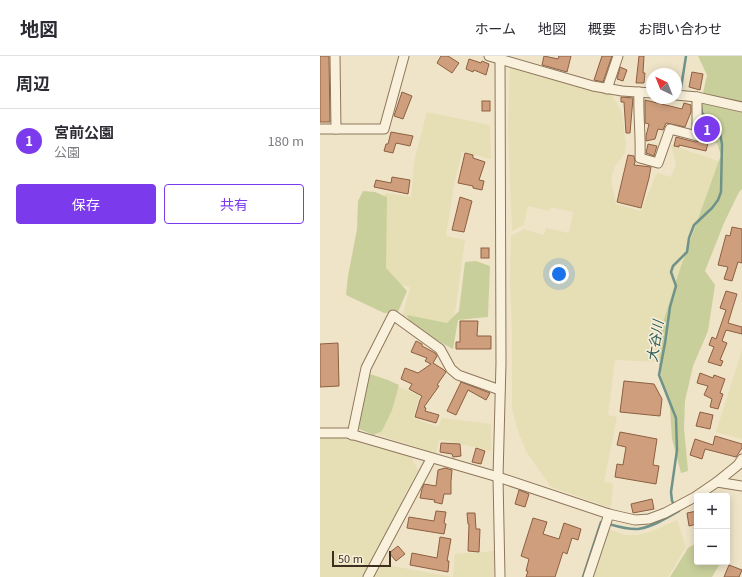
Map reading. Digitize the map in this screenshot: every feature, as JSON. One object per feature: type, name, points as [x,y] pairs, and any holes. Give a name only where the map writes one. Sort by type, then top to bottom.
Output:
[{"type":"street","points":[[336,56],[336,129]]},
{"type":"street","points":[[320,129],[384,129],[404,56]]},
{"type":"street","points":[[489,56],[513,60],[593,86],[607,89],[646,93]]},
{"type":"street","points":[[607,89],[618,56]]},
{"type":"street","points":[[500,58],[501,230],[498,477],[500,577]]},
{"type":"street","points":[[639,92],[638,112],[641,135],[640,158],[658,163],[670,129],[697,136],[696,97]]},
{"type":"street","points":[[682,96],[696,97],[742,107]]},
{"type":"street","points":[[352,435],[366,368],[392,315],[440,349],[451,369],[458,375],[500,390]]},
{"type":"street","points":[[320,433],[347,433],[431,459],[498,477],[609,514],[635,520],[649,519],[665,513],[695,497],[717,482],[738,465],[742,459]]},
{"type":"street","points":[[368,577],[431,459]]},
{"type":"street","points":[[717,482],[742,486]]},
{"type":"street","points":[[588,577],[609,514]]},
{"type":"shaded area","points":[[510,66],[610,92],[622,112],[626,144],[625,153],[615,166],[611,179],[616,204],[641,211],[657,173],[671,177],[676,165],[671,145],[724,163],[660,362],[615,360],[608,415],[617,417],[604,482],[613,483],[611,508],[551,487],[527,453],[517,429],[512,407],[512,331],[510,282],[511,236],[524,229],[544,235],[546,228],[569,233],[573,212],[551,207],[549,211],[528,206],[524,225],[512,231],[508,131]]},
{"type":"shaded area","points":[[427,112],[490,125],[491,159],[462,152],[454,185],[446,236],[465,240],[455,313],[451,326],[421,322],[402,317],[410,287],[373,279],[385,193],[411,197],[415,157]]},
{"type":"shaded area","points":[[742,350],[742,439],[716,432]]},
{"type":"shaded area","points":[[398,387],[420,395],[413,418],[438,427],[442,418],[491,424],[491,451],[439,439],[436,453],[378,435]]},
{"type":"shaded area","points":[[320,437],[341,437],[411,457],[418,470],[371,562],[453,577],[320,577]]},
{"type":"shaded area","points":[[677,520],[686,547],[668,577],[593,577],[609,529],[625,535],[637,535],[650,532]]},
{"type":"shaded area","points":[[494,551],[494,577],[453,577],[455,554]]},
{"type":"green space","points":[[698,56],[742,56],[742,189],[739,192],[724,223],[705,271],[715,285],[708,331],[693,366],[685,401],[684,428],[688,471],[681,473],[672,439],[670,408],[659,368],[661,329],[679,272],[721,155],[717,143],[701,139],[699,111],[707,75]]},
{"type":"green space","points":[[363,191],[375,192],[387,197],[386,268],[407,291],[398,312],[384,313],[346,295],[357,229],[358,201]]},
{"type":"green space","points":[[476,261],[490,266],[488,317],[458,320],[453,349],[429,336],[410,323],[407,315],[447,323],[459,311],[465,262]]},
{"type":"green space","points":[[370,374],[399,385],[392,410],[382,431],[374,435],[359,429],[361,407]]},
{"type":"green space","points":[[694,545],[694,565],[719,565],[712,577],[670,577],[688,548]]},
{"type":"building","points":[[320,56],[329,56],[330,122],[320,122]]},
{"type":"building","points":[[441,56],[448,56],[459,63],[452,73],[437,63]]},
{"type":"building","points":[[544,56],[558,59],[559,56],[571,56],[567,72],[542,65]]},
{"type":"building","points":[[602,56],[612,56],[603,82],[594,80]]},
{"type":"building","points":[[639,56],[644,56],[644,83],[636,83]]},
{"type":"building","points":[[469,59],[481,63],[482,61],[489,64],[486,75],[474,70],[473,72],[466,69]]},
{"type":"building","points":[[620,67],[627,70],[623,81],[617,79]]},
{"type":"building","points":[[692,72],[703,74],[700,90],[689,87]]},
{"type":"building","points":[[402,92],[412,96],[403,119],[394,116]]},
{"type":"building","points":[[621,97],[633,98],[630,133],[626,133],[624,102],[621,102]]},
{"type":"building","points":[[645,100],[646,104],[661,104],[682,109],[684,103],[691,105],[691,112],[685,127],[666,123],[663,130],[658,129],[655,139],[646,141],[649,124],[645,123]]},
{"type":"building","points":[[482,101],[490,101],[490,111],[482,111]]},
{"type":"building","points":[[391,132],[413,136],[410,146],[396,143],[393,153],[384,151],[386,144],[388,144]]},
{"type":"building","points":[[676,137],[695,142],[701,141],[708,143],[706,151],[679,145],[679,147],[674,146]]},
{"type":"building","points":[[648,144],[657,146],[654,156],[646,153]]},
{"type":"building","points":[[465,153],[473,155],[473,158],[485,162],[479,180],[484,181],[482,190],[473,188],[473,186],[458,183]]},
{"type":"building","points":[[628,155],[634,156],[634,165],[651,167],[641,208],[617,202]]},
{"type":"building","points":[[392,177],[410,180],[408,194],[374,187],[376,180],[391,183]]},
{"type":"building","points":[[460,197],[472,201],[464,232],[452,230]]},
{"type":"building","points":[[732,227],[742,229],[742,263],[738,262],[732,281],[724,279],[728,267],[718,265],[726,235],[730,236]]},
{"type":"building","points":[[481,248],[489,248],[489,258],[481,258]]},
{"type":"building","points":[[726,291],[737,294],[728,323],[742,327],[742,334],[726,330],[722,341],[727,343],[720,360],[723,361],[721,366],[708,362],[714,347],[709,345],[712,337],[716,339],[726,310],[720,308]]},
{"type":"building","points":[[460,321],[478,321],[477,336],[491,336],[491,349],[456,349],[456,342],[460,342]]},
{"type":"building","points":[[416,341],[435,353],[437,356],[433,363],[446,372],[437,385],[439,386],[424,407],[426,408],[425,411],[439,415],[436,423],[415,417],[422,396],[409,389],[412,384],[401,379],[405,368],[418,373],[431,364],[425,361],[427,358],[411,352]]},
{"type":"building","points":[[338,343],[339,386],[320,387],[320,344]]},
{"type":"building","points":[[700,373],[713,378],[714,375],[725,379],[720,393],[723,394],[718,409],[710,407],[712,399],[704,395],[708,386],[697,383]]},
{"type":"building","points":[[624,381],[654,384],[662,399],[660,416],[620,412]]},
{"type":"building","points":[[461,382],[490,393],[486,400],[468,390],[456,415],[447,411]]},
{"type":"building","points":[[700,412],[713,415],[710,429],[696,426]]},
{"type":"building","points":[[620,432],[657,439],[653,465],[659,466],[656,484],[615,477],[617,464],[623,465],[626,447],[617,445]]},
{"type":"building","points":[[715,436],[742,444],[742,448],[736,457],[705,449],[702,459],[690,455],[695,439],[713,445]]},
{"type":"building","points":[[441,443],[460,444],[461,456],[453,457],[452,454],[440,452]]},
{"type":"building","points":[[476,448],[485,451],[481,464],[472,462]]},
{"type":"building","points":[[445,468],[452,470],[451,494],[444,494],[442,504],[434,502],[435,500],[420,498],[424,484],[436,486],[438,470]]},
{"type":"building","points":[[519,490],[529,494],[525,507],[515,504]]},
{"type":"building","points":[[652,499],[654,509],[633,513],[631,504]]},
{"type":"building","points":[[436,511],[446,512],[444,534],[407,528],[409,517],[434,521]]},
{"type":"building","points":[[694,512],[694,525],[689,526],[687,513]]},
{"type":"building","points":[[467,513],[475,513],[476,529],[480,529],[479,552],[468,551],[469,524]]},
{"type":"building","points":[[533,518],[547,522],[543,534],[559,539],[564,523],[581,529],[578,540],[572,538],[567,554],[563,552],[555,577],[526,577],[529,559],[521,556]]},
{"type":"building","points":[[440,537],[451,539],[447,561],[449,561],[448,572],[410,565],[412,553],[437,558]]},
{"type":"building","points":[[398,546],[405,554],[396,561],[389,553]]},
{"type":"building","points":[[729,565],[742,570],[739,577],[724,577]]},
{"type":"waterway","name":"大谷川","points":[[682,82],[686,56]]},
{"type":"waterway","name":"大谷川","points":[[675,505],[672,501],[671,492],[677,450],[676,418],[659,375],[670,307],[676,286],[671,272],[673,266],[687,252],[689,238],[694,225],[712,208],[718,200],[721,192],[722,144],[720,134],[717,128],[702,113],[701,107]]},
{"type":"waterway","name":"大谷川","points":[[583,577],[601,522],[624,528],[638,529],[659,522],[679,511],[678,509]]},
{"type":"place","name":"宮前公園","points":[[707,129]]}]
